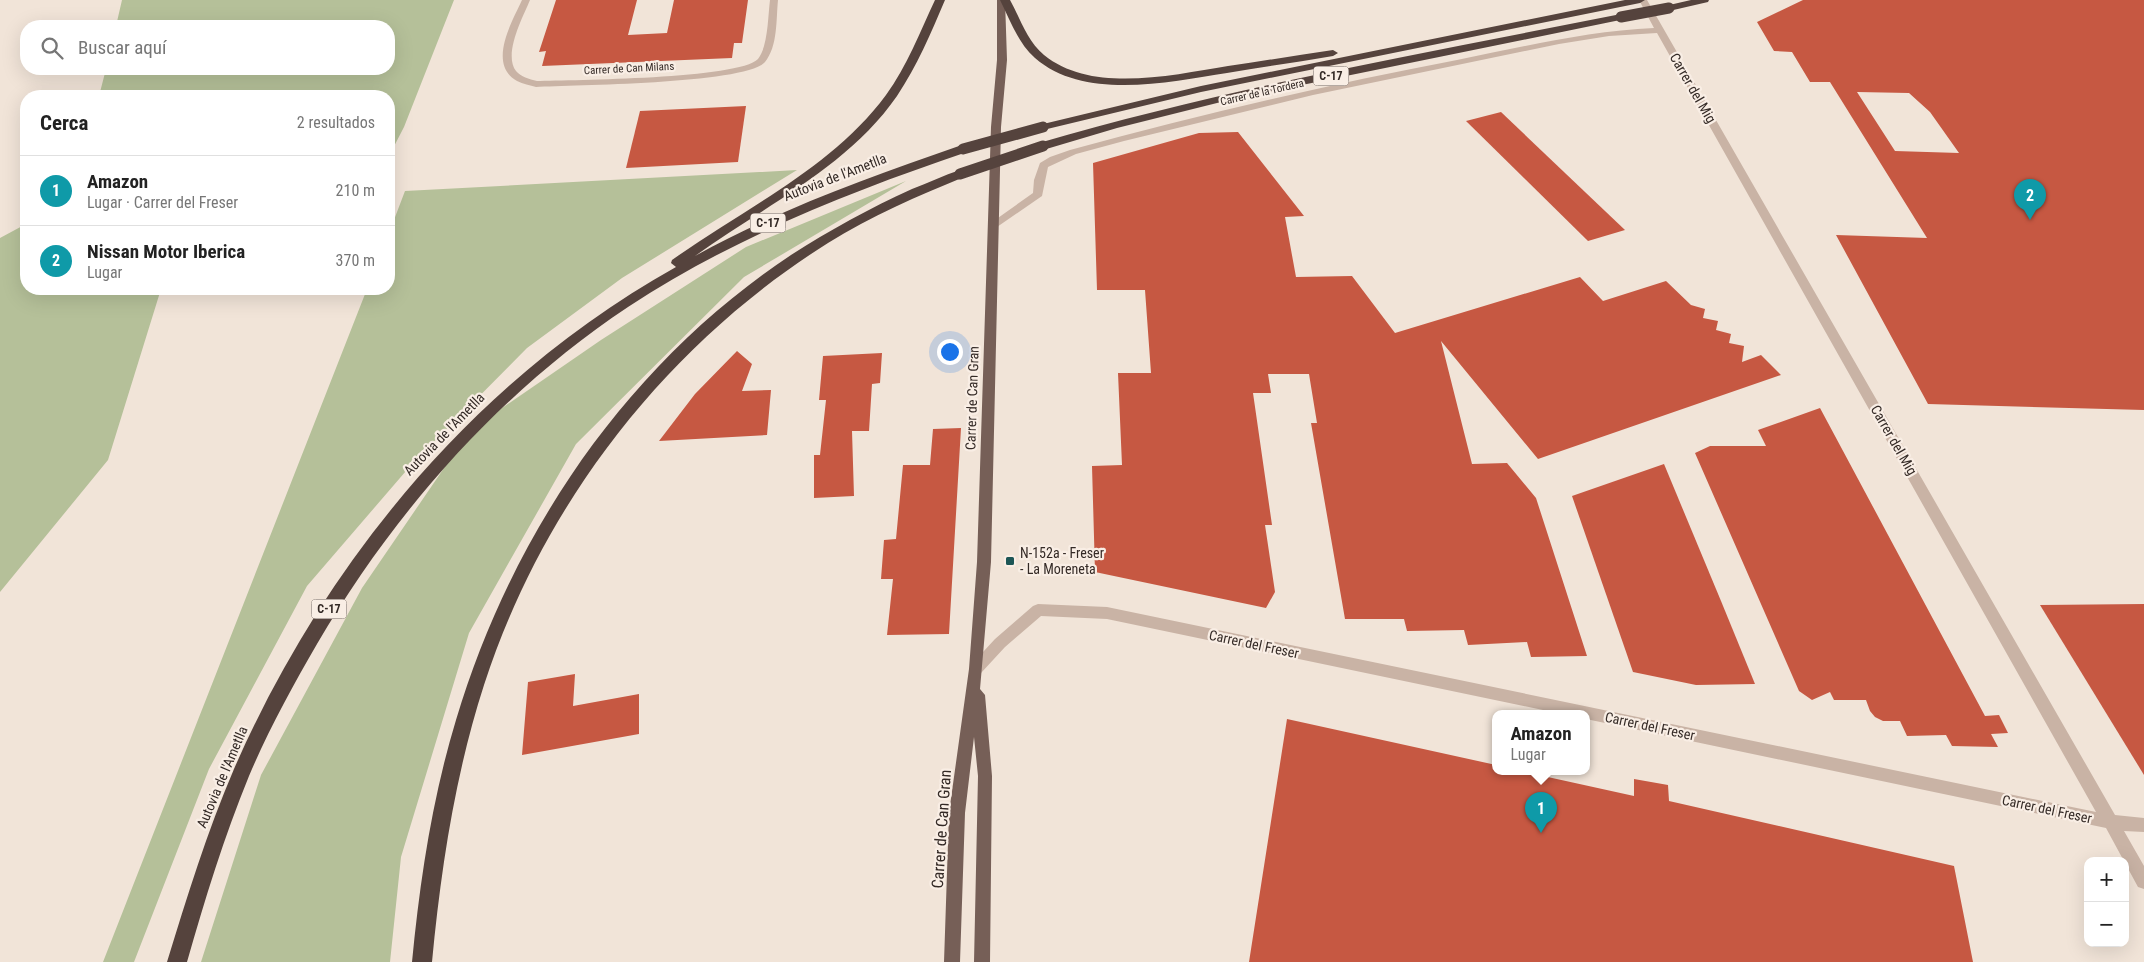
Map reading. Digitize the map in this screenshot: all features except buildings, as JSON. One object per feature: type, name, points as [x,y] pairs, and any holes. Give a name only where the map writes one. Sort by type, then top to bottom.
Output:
[{"type":"highway","points":[[589,328],[703,243],[802,180],[848,143],[883,107],[899,84],[920,45],[940,0]]},
{"type":"highway","points":[[1005,0],[1026,38],[1040,57],[1067,72],[1100,80],[1119,82],[1160,80],[1286,59],[1480,33]]},
{"type":"highway","name":"C-17","points":[[1480,33],[1642,0]]},
{"type":"highway","name":"C-17","points":[[422,962],[430,880],[449,784],[465,723],[490,646],[518,582],[555,510],[598,449],[647,387],[730,306],[779,269],[824,240],[918,191],[960,174],[1113,125],[1229,97],[1704,0]]},
{"type":"highway","name":"Autovia de l'Ametlla","points":[[177,962],[186,927],[218,829],[255,742],[298,658],[369,548],[420,483],[470,430],[526,378],[589,328],[672,275],[773,221],[867,182],[963,149],[1043,127],[1201,89],[1480,33]]},
{"type":"highway","points":[[424,940],[427,962]]},
{"type":"main road","name":"Carrer de Can Gran","points":[[952,962],[956,813],[976,670],[984,562],[996,127],[1002,60],[1001,0]]},
{"type":"main road","name":"Carrer de Can Gran","points":[[976,670],[985,776],[982,962]]},
{"type":"street","name":"Carrer de Can Milans","points":[[526,0],[510,40],[506,57],[512,72],[517,78],[524,82],[536,84],[708,76],[740,71],[760,62],[768,50],[774,0]]},
{"type":"street","name":"Carrer del Mig","points":[[1642,0],[2144,881]]},
{"type":"street","name":"Carrer de la Tordera","points":[[993,224],[1038,194],[1043,165],[1054,159],[1082,150],[1220,113],[1381,77],[1612,32],[1660,30]]},
{"type":"street","name":"Carrer del Freser","points":[[976,670],[1000,643],[1038,610],[1106,613],[1572,710]]},
{"type":"street","name":"Carrer del Freser","points":[[1590,714],[2111,822],[2144,825]]},
{"type":"green space","points":[[122,0],[454,0],[404,127],[395,144],[395,90],[101,90],[104,75],[395,75],[395,20],[117,20]]},
{"type":"green space","points":[[797,170],[622,278],[527,348],[412,464],[307,586],[209,769],[134,962],[103,962],[365,295],[395,295],[395,217],[405,191]]},
{"type":"green space","points":[[906,181],[744,277],[576,444],[469,633],[401,857],[390,962],[201,962],[261,775],[362,588],[470,430],[601,340],[746,247]]},
{"type":"green space","points":[[20,227],[20,295],[159,295],[108,460],[0,592],[0,238]]},
{"type":"place","name":"Nissan Motor Iberica","points":[[2030,220]]},
{"type":"place","name":"N-152a - Freser - La Moreneta","points":[[1010,561]]},
{"type":"place","name":"Amazon","points":[[1541,833]]}]
